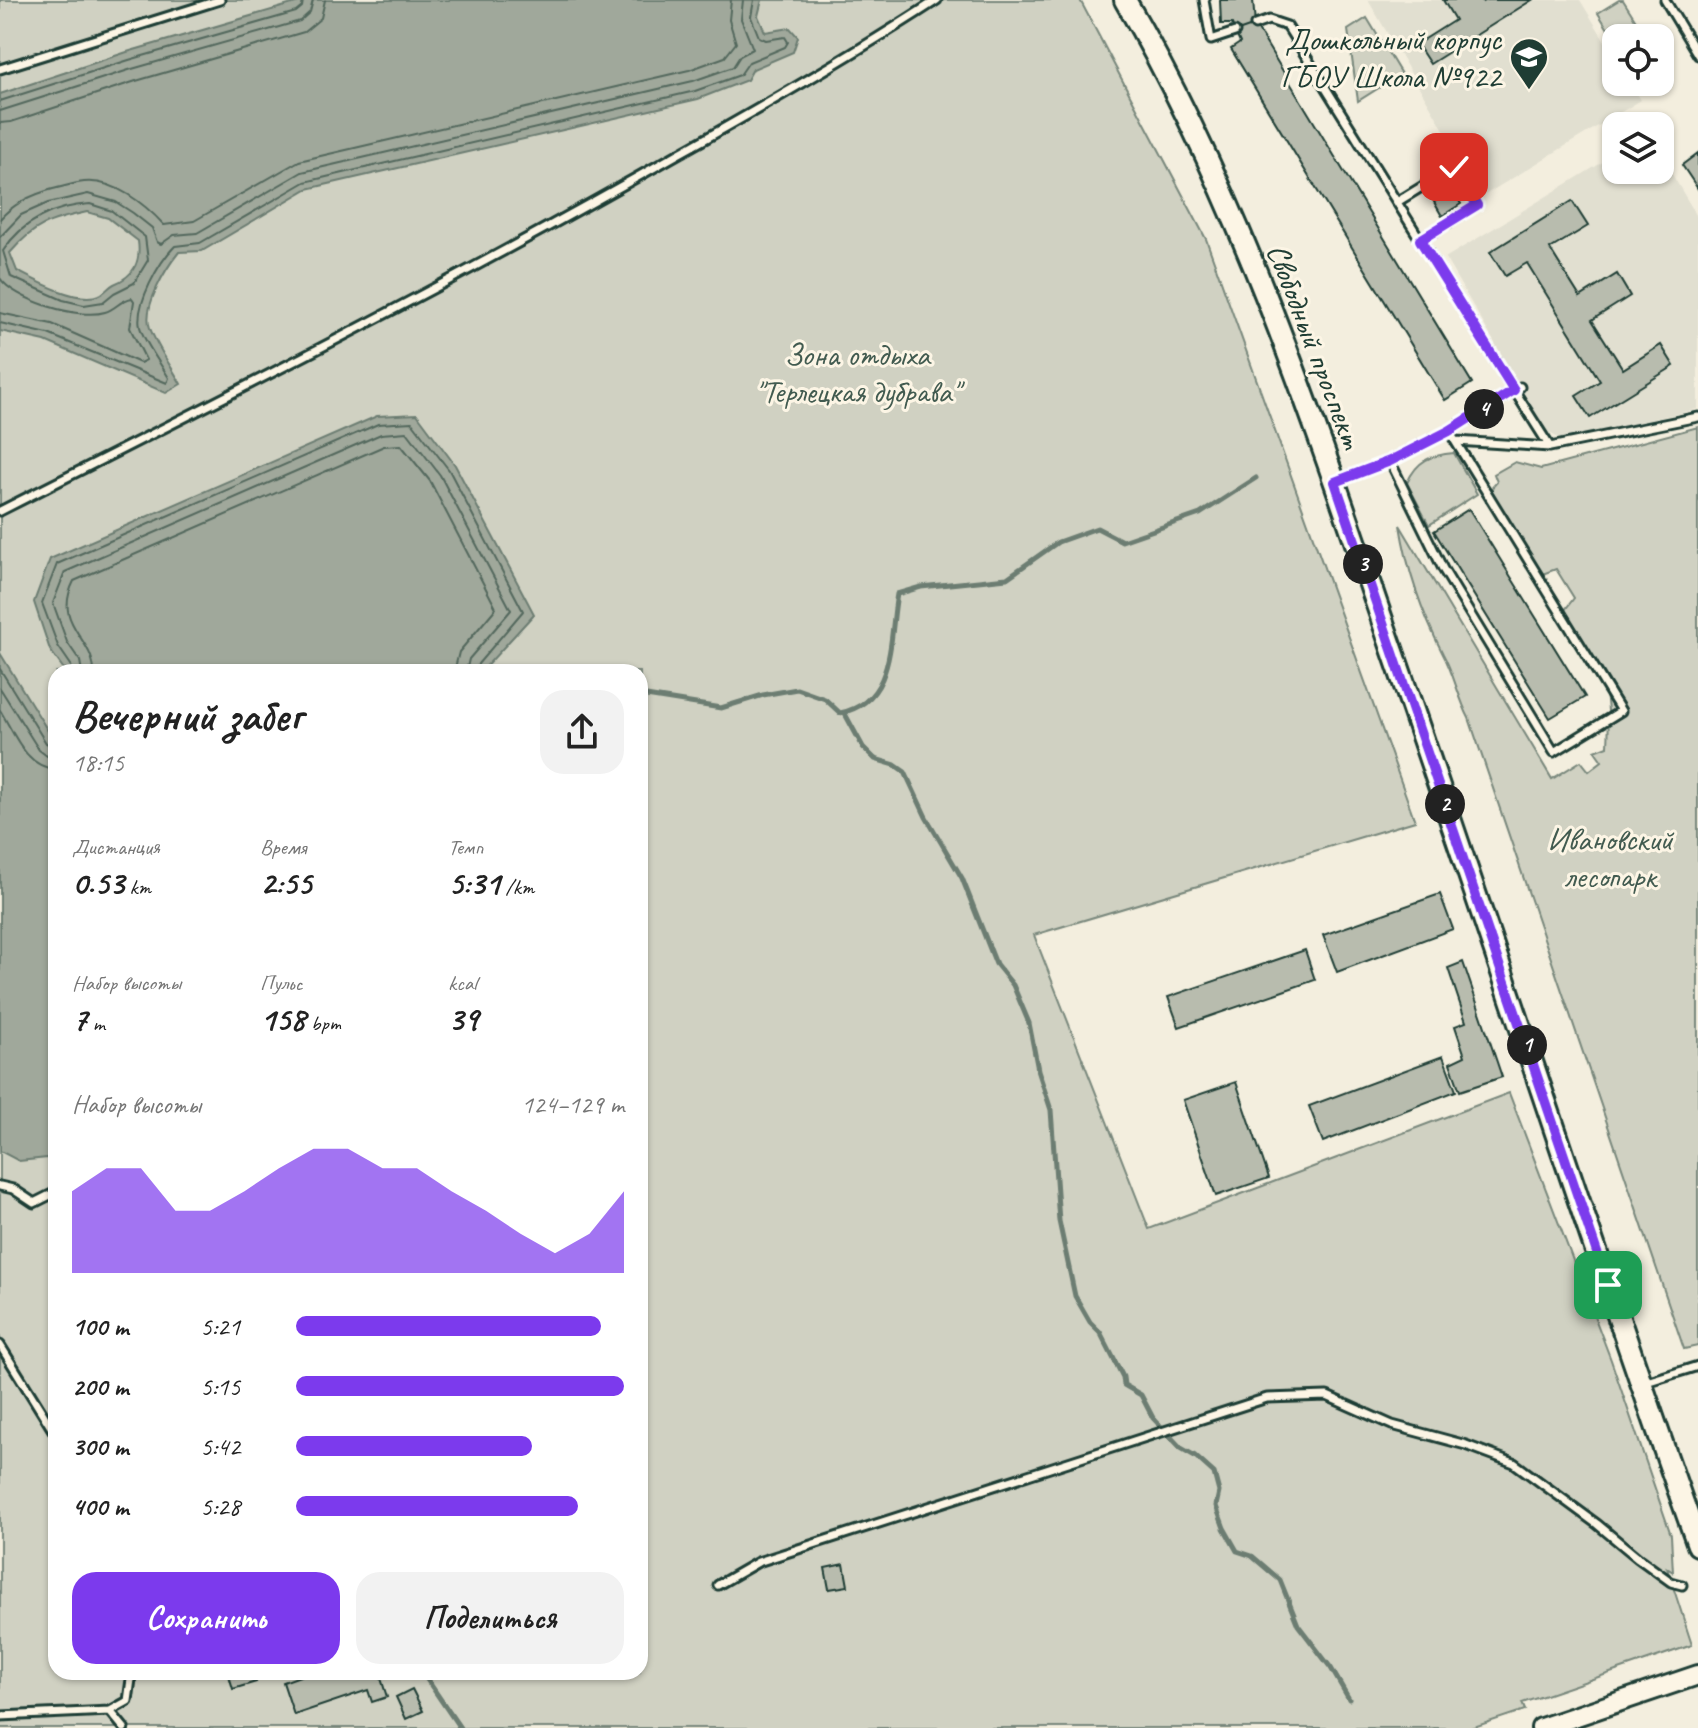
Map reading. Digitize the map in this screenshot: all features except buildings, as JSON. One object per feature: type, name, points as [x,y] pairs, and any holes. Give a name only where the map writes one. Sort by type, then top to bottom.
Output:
[{"type":"main road","name":"Свободный проспект","points":[[1125,0],[1191,126],[1234,220],[1287,351],[1335,482],[1698,1545]]},
{"type":"street","points":[[1541,1728],[1698,1675]]},
{"type":"lane","points":[[0,69],[220,0]]},
{"type":"lane","points":[[0,511],[322,348],[599,200],[832,67],[937,0]]},
{"type":"lane","points":[[1204,0],[1211,40],[1235,32]]},
{"type":"lane","points":[[1665,0],[1698,55]]},
{"type":"lane","points":[[1255,25],[1269,20],[1287,26],[1420,240],[1517,388],[1550,447]]},
{"type":"lane","points":[[1397,202],[1454,167],[1477,205],[1420,240]]},
{"type":"lane","points":[[1335,482],[1390,461],[1449,431],[1517,388]]},
{"type":"lane","points":[[1456,441],[1550,447],[1698,417]]},
{"type":"lane","points":[[1390,461],[1443,569],[1554,752],[1621,711],[1449,431]]},
{"type":"lane","points":[[0,1186],[13,1189],[34,1203],[48,1196]]},
{"type":"lane","points":[[0,1345],[48,1422]]},
{"type":"lane","points":[[1641,1384],[1698,1366]]},
{"type":"lane","points":[[718,1585],[758,1562],[1267,1398],[1327,1396],[1392,1425],[1466,1445],[1514,1463],[1671,1582],[1682,1585]]},
{"type":"lane","points":[[0,1716],[110,1711],[128,1701],[131,1680]]},
{"type":"lane","points":[[110,1711],[124,1728]]},
{"type":"shaded area","name":"Дошкольный корпус ГБОУ Школа №922","points":[[1368,0],[1580,0],[1602,36],[1602,96],[1639,96],[1641,100],[1621,112],[1602,112],[1602,124],[1483,196]]},
{"type":"shaded area","points":[[1602,163],[1602,184],[1674,184],[1674,178],[1698,218],[1698,409],[1563,440],[1547,432],[1445,258]]},
{"type":"green space","name":"Зона отдыха \"Терлецкая дубрава\"","points":[[0,0],[1080,0],[1206,239],[1415,821],[1034,935],[1149,1229],[1509,1093],[1611,1360],[1671,1535],[1673,1572],[1667,1568],[1692,1645],[1522,1703],[1525,1710],[1471,1728],[0,1728]]},
{"type":"green space","points":[[1623,0],[1638,24],[1605,24],[1598,13]]},
{"type":"green space","points":[[1367,18],[1401,74],[1358,101],[1348,30]]},
{"type":"green space","name":"Ивановский лесопарк","points":[[1698,427],[1698,1346],[1684,1349],[1469,718],[1416,591],[1400,525],[1552,779],[1581,761],[1589,771],[1602,761],[1595,751],[1608,746],[1608,707],[1598,674],[1561,615],[1574,598],[1556,569],[1537,576],[1488,492],[1497,482],[1494,474],[1515,462],[1541,469]]},
{"type":"green space","points":[[1454,453],[1477,494],[1429,525],[1407,483],[1415,469],[1426,460]]},
{"type":"water","points":[[306,0],[762,0],[758,16],[765,32],[790,28],[798,37],[793,52],[753,69],[747,80],[698,99],[307,189],[202,251],[179,252],[157,288],[148,319],[156,342],[181,384],[166,393],[45,341],[0,331],[0,94],[127,52]],"holes":[[[87,212],[108,218],[138,241],[138,255],[135,267],[127,277],[101,294],[90,297],[69,294],[17,271],[10,253],[36,229]]]},
{"type":"water","points":[[417,414],[455,465],[534,614],[488,664],[60,664],[50,650],[34,602],[50,559],[377,416]]},
{"type":"water","points":[[0,653],[48,731],[48,1158],[19,1161],[0,1151]]},
{"type":"waterway","points":[[648,696],[721,708],[763,695],[797,689],[825,699],[840,713],[858,707],[881,682],[890,648],[897,594],[921,587],[1007,578],[1058,542],[1097,528],[1122,541],[1200,514],[1256,478]]},
{"type":"waterway","points":[[844,712],[863,747],[875,759],[895,765],[905,772],[926,817],[962,878],[996,964],[1013,985],[1029,1023],[1038,1070],[1051,1110],[1059,1221],[1075,1296],[1090,1322],[1100,1332],[1124,1385],[1141,1395],[1153,1418],[1181,1448],[1214,1473],[1219,1492],[1216,1506],[1237,1551],[1252,1556],[1280,1580],[1298,1625],[1331,1668],[1349,1699]]},
{"type":"waterway","points":[[427,1680],[460,1728]]},
{"type":"place","name":"Дошкольный корпус ГБОУ Школа №922","points":[[1529,91]]},
{"type":"route","points":[[1454,167],[1477,205],[1420,240],[1514,390],[1449,431],[1390,461],[1335,482],[1608,1285]]}]
